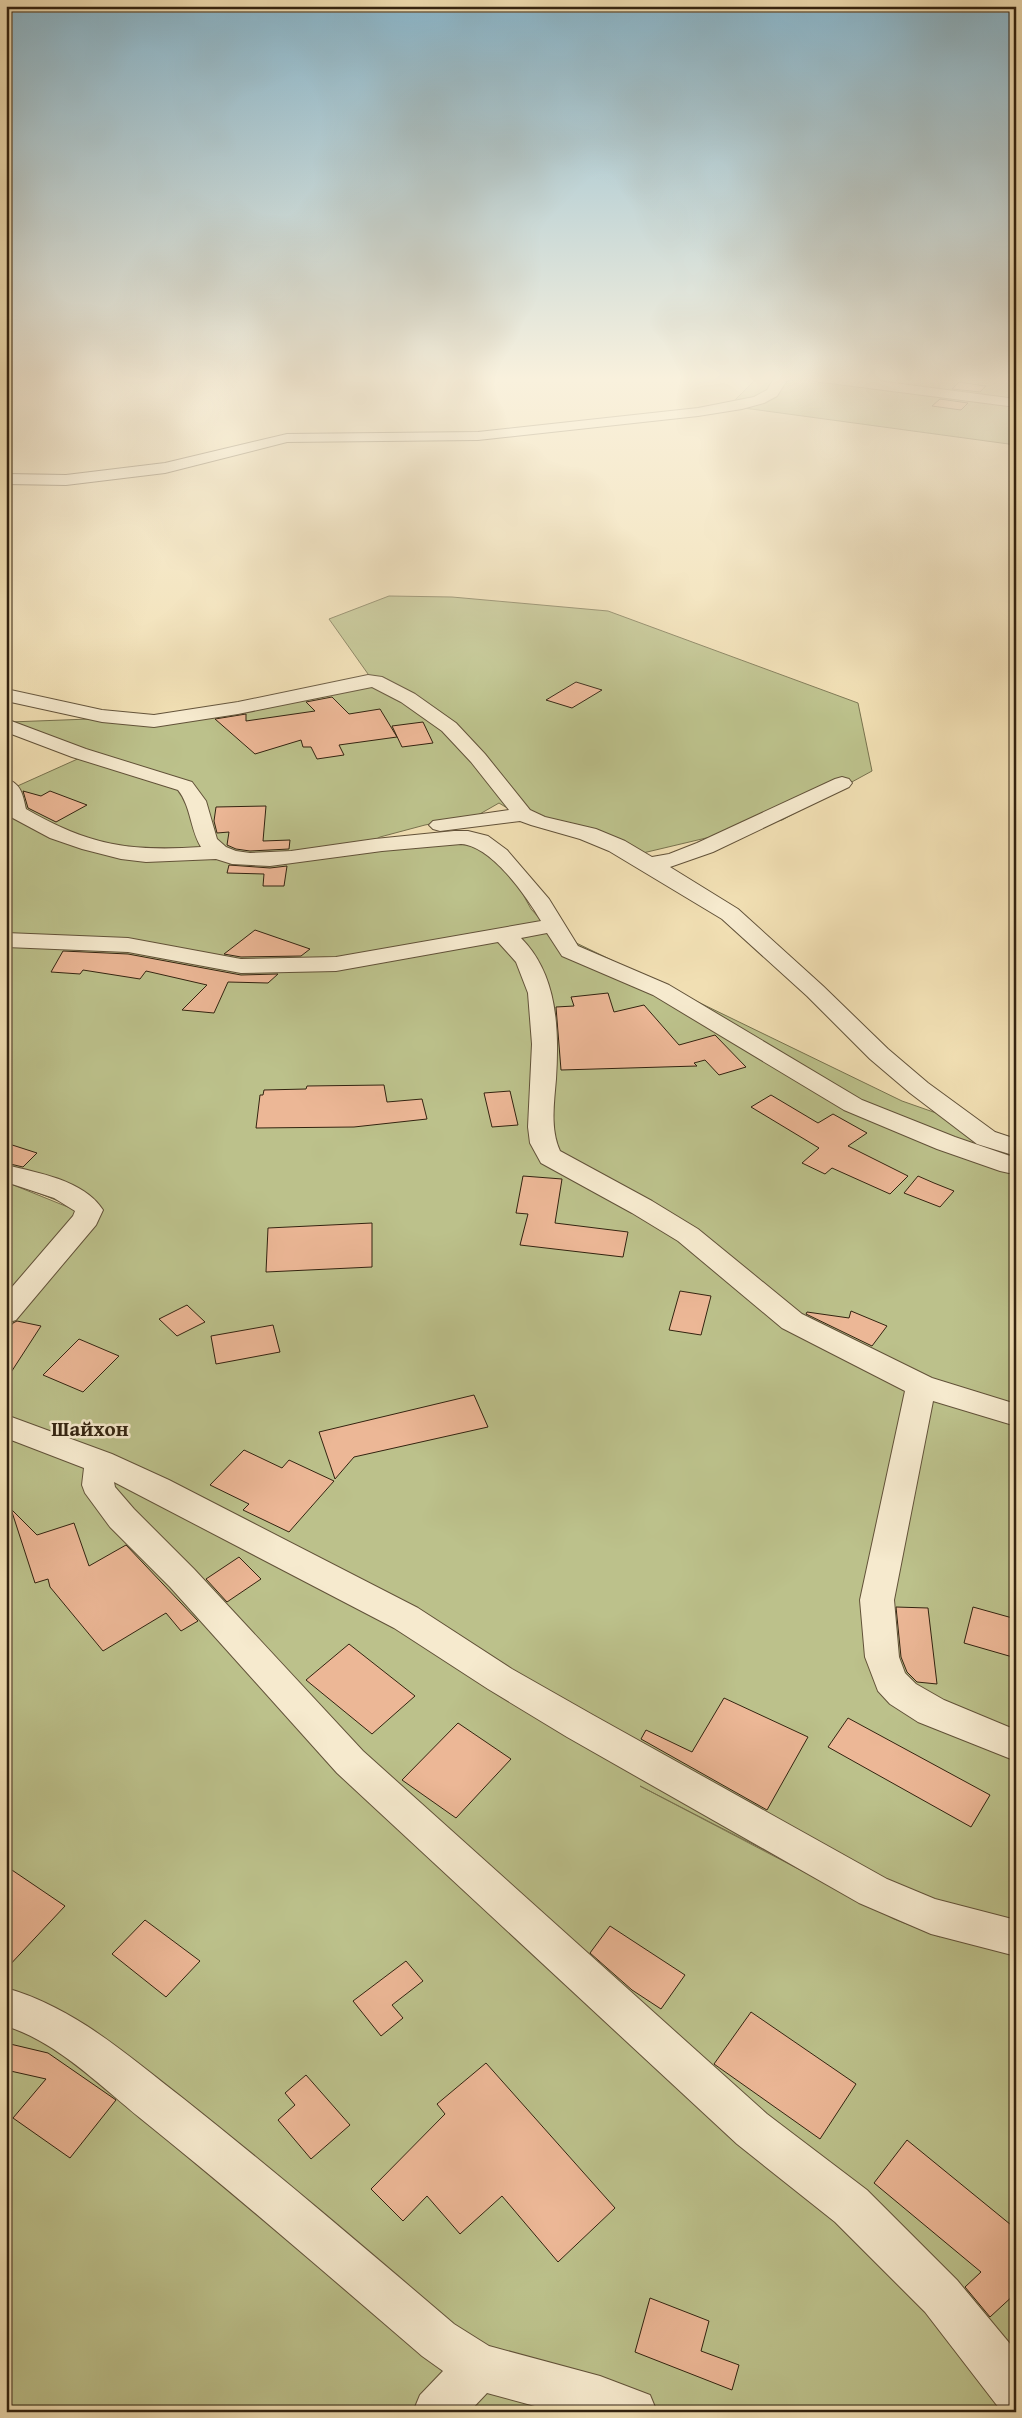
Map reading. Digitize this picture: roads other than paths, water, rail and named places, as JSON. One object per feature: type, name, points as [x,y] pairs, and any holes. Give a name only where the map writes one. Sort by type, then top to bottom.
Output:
[{"type":"lane","points":[[6,695],[110,717],[154,721],[238,708],[373,680],[408,698],[448,727],[478,758],[523,814],[538,821],[608,842],[649,864],[711,902],[746,927],[879,1054],[986,1138]]},
{"type":"lane","points":[[6,726],[78,753],[184,786],[192,796],[201,816],[208,841],[217,852]]},
{"type":"lane","points":[[649,864],[672,861],[692,855],[780,815],[842,783]]},
{"type":"lane","points":[[6,784],[11,790],[16,812],[45,828],[82,842],[140,856],[217,852],[239,859],[286,858],[369,846],[459,837],[478,840],[493,848],[538,898],[555,925],[565,946],[570,951],[661,990],[835,1094],[872,1113],[946,1143],[1016,1167]]},
{"type":"lane","points":[[369,846],[380,836],[399,831],[523,814]]},
{"type":"lane","points":[[6,940],[128,945],[234,965],[287,966],[336,964],[555,925]]},
{"type":"lane","points":[[503,934],[528,961],[537,984],[543,1010],[545,1062],[541,1113],[543,1142],[550,1157],[642,1207],[688,1235],[792,1321],[921,1386],[1016,1415]]},
{"type":"lane","points":[[835,1094],[1016,1148]]},
{"type":"lane","points":[[6,1173],[59,1191],[78,1200],[89,1210],[86,1219],[6,1313]]},
{"type":"lane","points":[[921,1386],[877,1600],[882,1657],[890,1681],[903,1694],[931,1711],[1016,1746]]},
{"type":"lane","points":[[6,1426],[101,1462],[158,1489],[406,1618],[500,1679],[580,1726],[873,1891],[931,1916],[1016,1938]]},
{"type":"lane","points":[[101,1462],[98,1485],[101,1493],[122,1518],[182,1578],[350,1762],[752,2129],[851,2206],[941,2296],[1003,2372],[1016,2391]]},
{"type":"lane","points":[[6,2006],[30,2014],[74,2039],[244,2173],[438,2340],[479,2367],[600,2400],[633,2412]]},
{"type":"lane","points":[[438,2412],[479,2367]]},
{"type":"district","name":"Шайхон","points":[[90,1428]]}]
